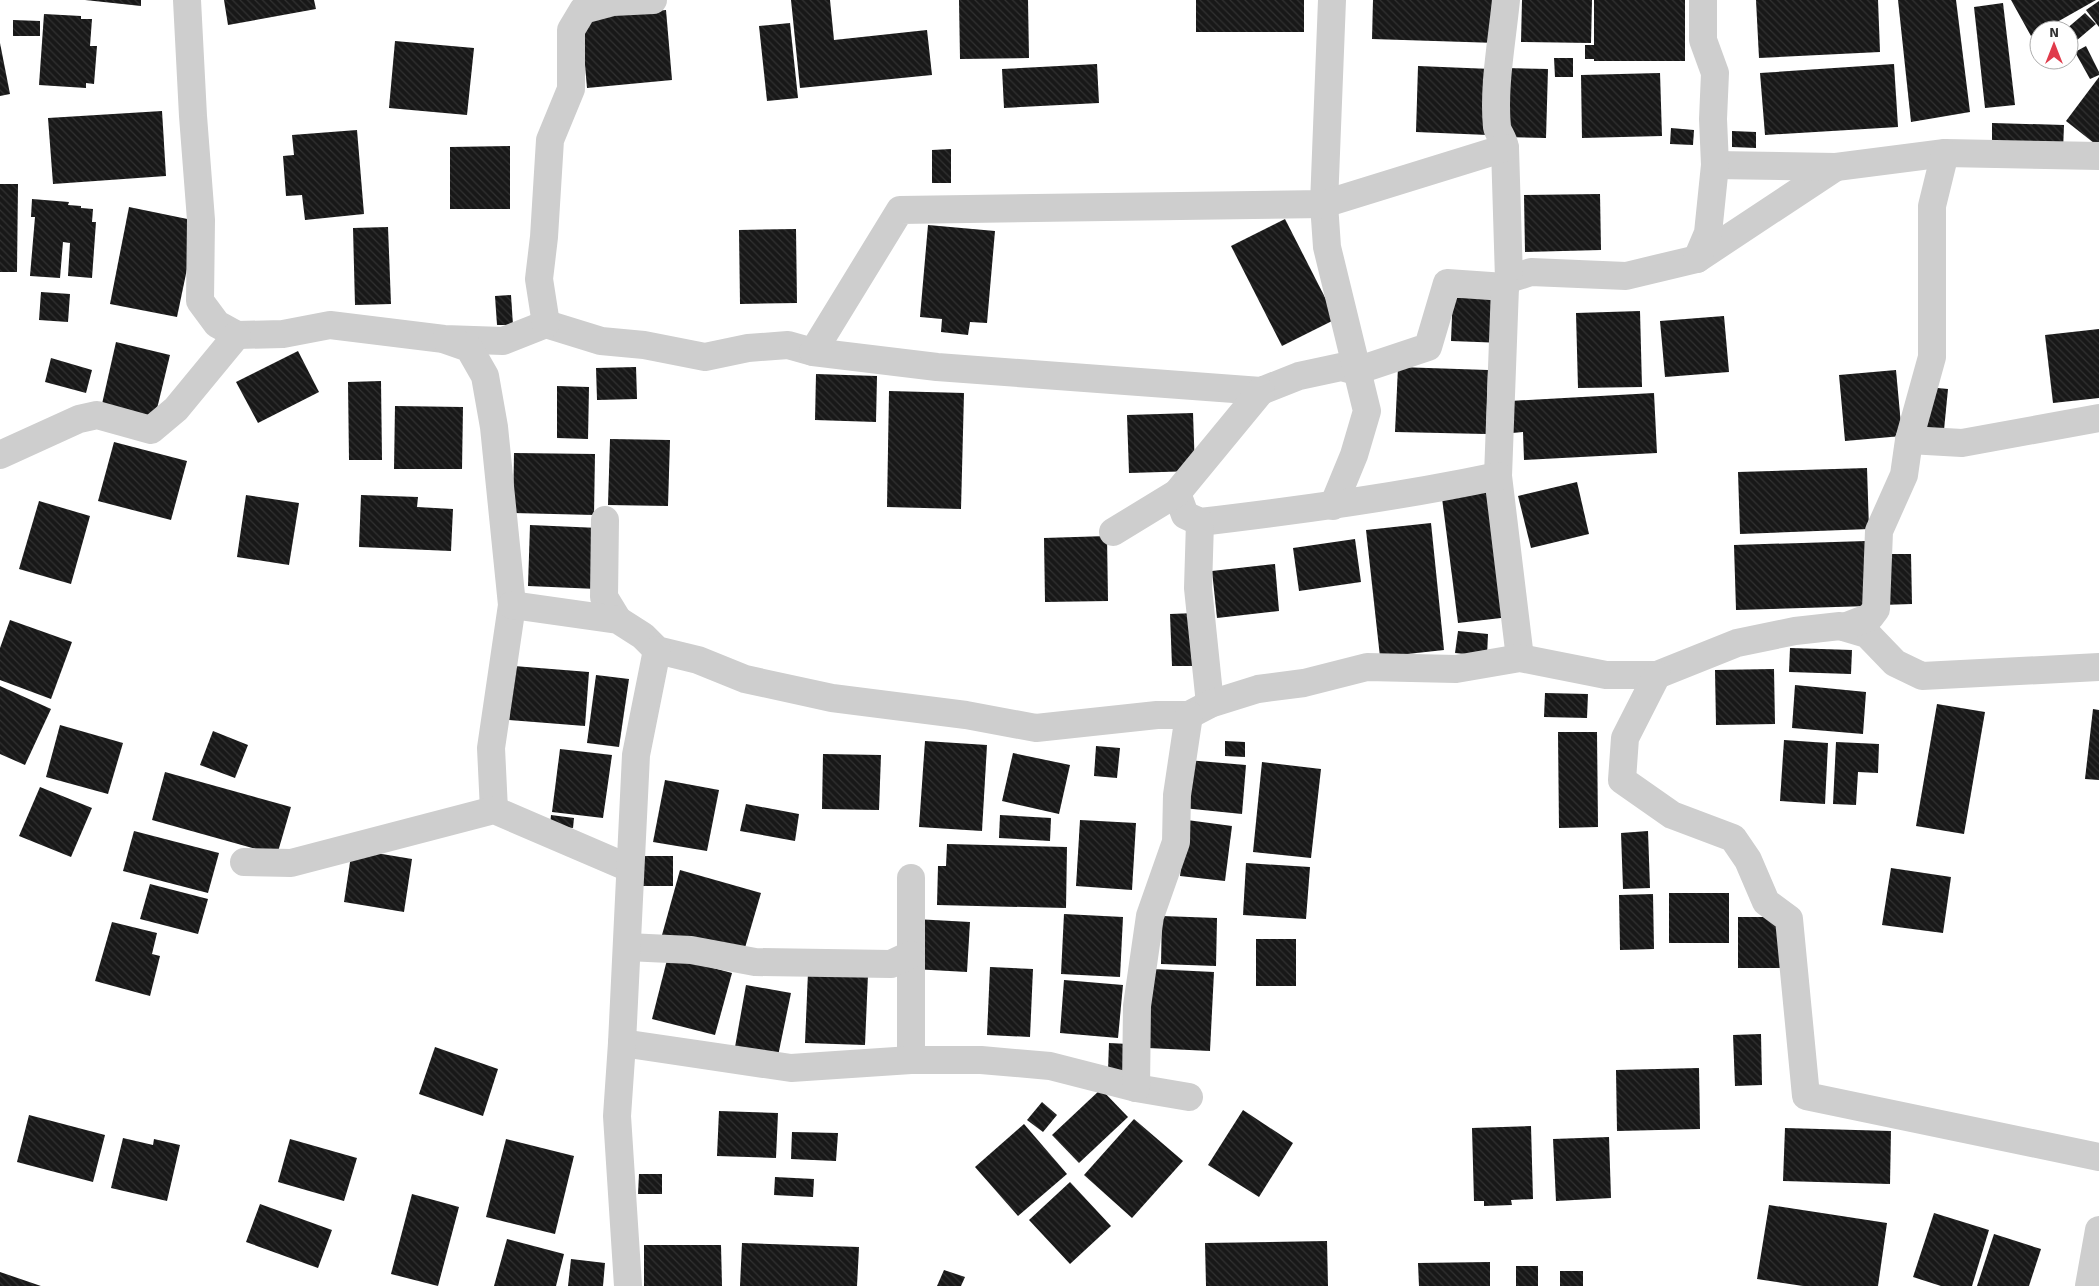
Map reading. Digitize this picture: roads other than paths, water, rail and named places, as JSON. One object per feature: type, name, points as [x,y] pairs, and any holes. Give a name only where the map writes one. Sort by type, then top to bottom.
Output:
[{"type":"street","points":[[188,0],[193,116],[201,220],[200,301],[217,324],[237,335],[284,334],[330,325],[444,339],[503,341],[546,324],[601,341],[644,345],[704,357],[748,348],[788,345],[814,352],[937,367],[1261,391],[1299,376],[1341,367],[1356,371],[1428,347],[1447,284],[1507,283],[1531,272],[1626,276],[1697,259],[1836,167]]},
{"type":"street","points":[[546,324],[539,279],[544,238],[550,140],[572,89],[572,30],[583,10],[613,2],[652,0]]},
{"type":"street","points":[[1332,0],[1324,204],[1327,247],[1367,411],[1354,455],[1333,506]]},
{"type":"street","points":[[1506,0],[1497,101],[1497,130],[1504,138],[1506,148],[1507,283],[1498,476],[1520,658]]},
{"type":"street","points":[[1697,259],[1708,233],[1714,165],[1715,73],[1703,40],[1703,0]]},
{"type":"street","points":[[814,352],[900,210],[1324,204],[1506,148]]},
{"type":"street","points":[[1714,165],[1836,167],[1945,152],[2099,156]]},
{"type":"street","points":[[1844,627],[1870,617],[1876,609],[1879,531],[1904,475],[1909,440],[1932,357],[1932,206],[1945,152]]},
{"type":"street","points":[[0,456],[78,418],[97,415],[151,430],[176,408],[237,335]]},
{"type":"street","points":[[444,339],[469,348],[486,376],[494,427],[512,605],[491,748],[494,810]]},
{"type":"street","points":[[1113,532],[1177,493],[1261,391]]},
{"type":"street","points":[[1909,440],[1962,443],[2099,418]]},
{"type":"street","points":[[1177,493],[1185,515],[1200,522],[1333,506],[1427,491],[1498,476]]},
{"type":"street","points":[[605,520],[604,597],[618,620]]},
{"type":"street","points":[[1136,1088],[1137,1006],[1150,916],[1176,842],[1178,795],[1200,709],[1198,588],[1200,522]]},
{"type":"street","points":[[512,605],[618,620],[643,636],[657,650],[698,660],[745,679],[813,694],[966,715],[1036,728],[1200,709],[1258,689],[1304,683],[1367,667],[1456,669],[1520,658],[1606,674],[1657,674],[1737,643],[1795,631],[1840,626],[1867,634],[1895,663],[1922,676],[2099,667]]},
{"type":"street","points":[[628,1286],[617,1116],[636,755],[657,650]]},
{"type":"street","points":[[1657,674],[1625,738],[1622,780],[1672,815],[1733,838],[1748,860],[1766,902],[1789,919],[1806,1096],[2099,1157]]},
{"type":"street","points":[[244,862],[291,863],[494,810],[629,868]]},
{"type":"street","points":[[911,878],[911,1060]]},
{"type":"street","points":[[627,947],[691,950],[755,962],[891,964],[910,955]]},
{"type":"street","points":[[622,1043],[791,1068],[911,1060],[981,1060],[1050,1066],[1136,1088],[1189,1097]]},
{"type":"street","points":[[2089,1286],[2099,1230]]}]
